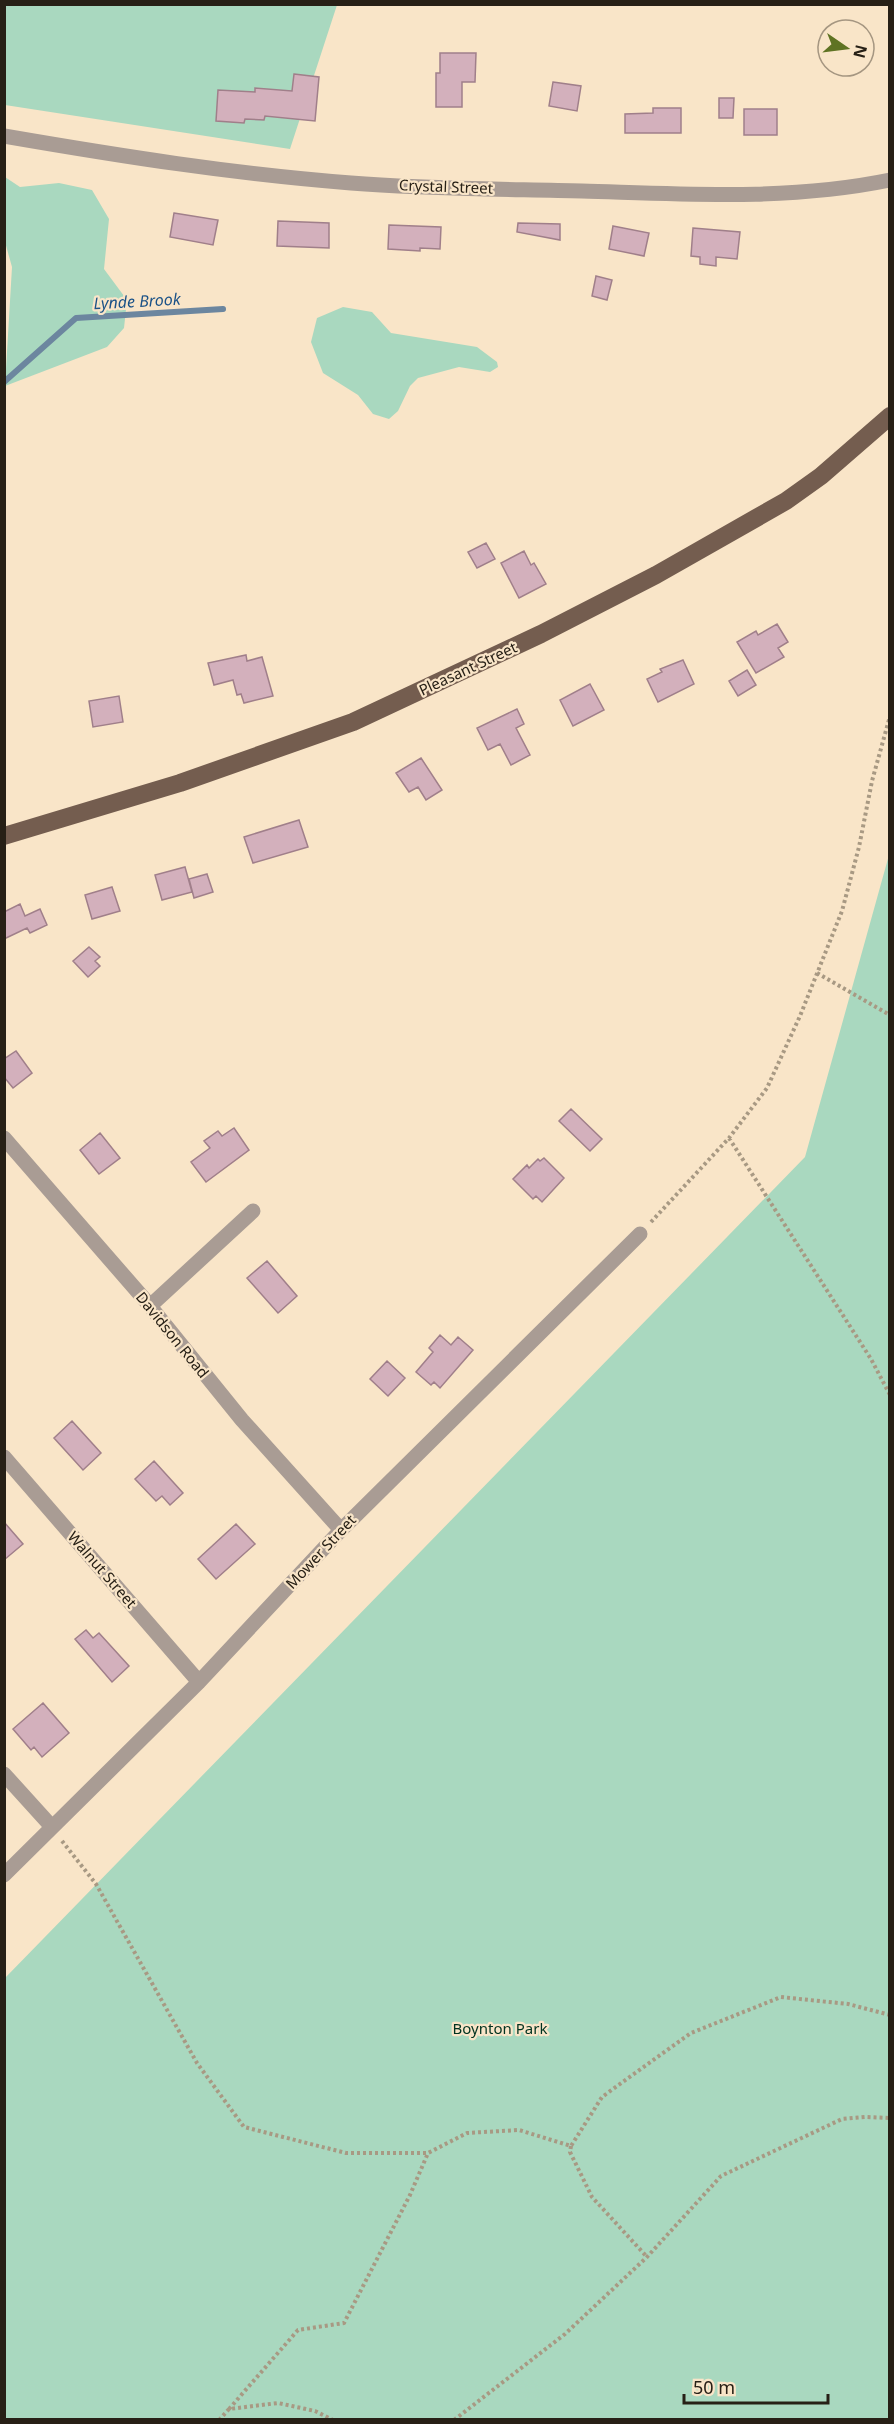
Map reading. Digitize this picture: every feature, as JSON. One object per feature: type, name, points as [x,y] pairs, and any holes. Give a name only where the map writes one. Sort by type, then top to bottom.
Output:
[{"type":"main road","name":"Pleasant Street","points":[[4,836],[180,783],[287,747],[353,722],[510,649],[656,576],[786,501],[829,469],[890,416]]},
{"type":"street","name":"Crystal Street","points":[[4,136],[144,160],[263,176],[362,184],[738,196],[808,192],[890,180]]},
{"type":"street","name":"Davidson Road","points":[[4,1138],[150,1306],[242,1420],[340,1530]]},
{"type":"street","points":[[150,1306],[253,1210]]},
{"type":"street","name":"Mower Street","points":[[4,1875],[199,1682],[340,1530],[640,1234]]},
{"type":"street","name":"Walnut Street","points":[[4,1457],[199,1682]]},
{"type":"street","points":[[4,1774],[52,1827]]},
{"type":"path","points":[[640,1234],[729,1138],[767,1088],[842,911],[859,848],[882,738],[890,716]]},
{"type":"path","points":[[817,973],[890,1016]]},
{"type":"path","points":[[729,1138],[871,1359],[890,1395]]},
{"type":"path","points":[[52,1827],[96,1884],[197,2063],[244,2127],[346,2153],[428,2153],[467,2133],[519,2130],[571,2146]]},
{"type":"path","points":[[647,2257],[592,2197],[570,2152],[571,2146],[602,2097],[691,2033],[781,1997],[848,2004],[890,2015]]},
{"type":"path","points":[[454,2420],[565,2334],[647,2257],[721,2176],[842,2119],[890,2118]]},
{"type":"path","points":[[219,2420],[298,2330],[344,2323],[410,2195],[428,2153]]},
{"type":"path","points":[[229,2409],[278,2403],[315,2411],[333,2420]]},
{"type":"green space","points":[[4,5],[337,5],[290,149],[5,105]]},
{"type":"green space","points":[[5,177],[20,187],[59,183],[92,190],[109,219],[104,269],[127,300],[124,328],[107,347],[5,386],[12,267],[5,242]]},
{"type":"green space","points":[[343,307],[372,312],[391,333],[477,347],[497,362],[498,367],[490,372],[459,367],[418,378],[410,386],[398,411],[389,419],[373,414],[358,395],[323,373],[311,342],[317,318]]},
{"type":"green space","name":"Boynton Park","points":[[889,855],[889,2419],[5,2419],[5,1978],[805,1157]]},
{"type":"building","points":[[440,53],[476,53],[475,82],[462,82],[462,107],[436,107],[436,73],[440,73]]},
{"type":"building","points":[[294,74],[319,77],[315,121],[265,116],[264,120],[245,119],[244,123],[216,121],[218,90],[255,92],[255,88],[292,91]]},
{"type":"building","points":[[553,82],[581,86],[577,111],[549,106]]},
{"type":"building","points":[[719,98],[734,98],[733,118],[719,118]]},
{"type":"building","points":[[653,108],[681,108],[681,133],[625,133],[625,114],[653,113]]},
{"type":"building","points":[[744,109],[777,109],[777,135],[744,135]]},
{"type":"building","points":[[174,213],[218,220],[213,245],[170,237]]},
{"type":"building","points":[[278,221],[329,223],[329,248],[277,246]]},
{"type":"building","points":[[518,223],[560,224],[560,240],[517,232]]},
{"type":"building","points":[[389,225],[441,227],[440,249],[420,248],[420,251],[388,249]]},
{"type":"building","points":[[613,226],[649,233],[644,256],[609,249]]},
{"type":"building","points":[[693,228],[740,232],[737,259],[716,257],[716,266],[700,264],[700,257],[691,256]]},
{"type":"building","points":[[596,276],[612,280],[607,300],[592,296]]},
{"type":"building","points":[[486,543],[495,559],[477,568],[468,552]]},
{"type":"building","points":[[524,551],[531,565],[534,563],[546,584],[519,598],[501,563]]},
{"type":"building","points":[[777,624],[788,642],[778,648],[784,657],[756,673],[737,642],[756,631],[758,635]]},
{"type":"building","points":[[246,655],[247,661],[262,657],[273,696],[244,703],[241,694],[237,695],[233,680],[214,685],[208,663]]},
{"type":"building","points":[[683,660],[694,684],[658,702],[647,679],[662,672],[660,669]]},
{"type":"building","points":[[747,670],[756,685],[738,696],[729,681]]},
{"type":"building","points":[[590,684],[604,710],[573,726],[560,700]]},
{"type":"building","points":[[119,696],[123,722],[93,727],[89,701]]},
{"type":"building","points":[[517,709],[524,724],[516,728],[530,755],[511,765],[500,744],[488,750],[477,728]]},
{"type":"building","points":[[421,758],[442,790],[426,800],[418,787],[409,792],[396,773]]},
{"type":"building","points":[[299,820],[308,847],[253,863],[244,837]]},
{"type":"building","points":[[185,867],[192,892],[162,900],[155,875]]},
{"type":"building","points":[[207,874],[213,892],[194,898],[189,879]]},
{"type":"building","points":[[112,887],[120,911],[92,919],[85,895]]},
{"type":"building","points":[[20,904],[25,916],[40,909],[47,925],[30,933],[27,928],[4,939],[4,912]]},
{"type":"building","points":[[89,947],[100,957],[95,961],[100,966],[88,977],[73,961]]},
{"type":"building","points":[[16,1051],[32,1073],[13,1088],[4,1077],[4,1059]]},
{"type":"building","points":[[571,1109],[602,1139],[590,1151],[559,1121]]},
{"type":"building","points":[[234,1128],[249,1150],[206,1182],[191,1162],[210,1148],[204,1141],[218,1131],[222,1136]]},
{"type":"building","points":[[100,1133],[120,1158],[99,1174],[80,1150]]},
{"type":"building","points":[[544,1158],[564,1178],[542,1202],[536,1196],[533,1199],[513,1179],[527,1165],[529,1168],[538,1159],[540,1161]]},
{"type":"building","points":[[267,1261],[297,1296],[278,1313],[247,1278]]},
{"type":"building","points":[[440,1335],[451,1345],[458,1337],[473,1350],[440,1388],[434,1382],[431,1385],[416,1372],[433,1352],[429,1348]]},
{"type":"building","points":[[387,1361],[405,1378],[388,1396],[370,1379]]},
{"type":"building","points":[[72,1421],[101,1453],[83,1470],[54,1438]]},
{"type":"building","points":[[154,1461],[183,1493],[170,1505],[162,1496],[156,1501],[135,1479]]},
{"type":"building","points":[[4,1522],[23,1544],[4,1560]]},
{"type":"building","points":[[236,1524],[255,1544],[216,1579],[198,1559]]},
{"type":"building","points":[[86,1630],[93,1638],[99,1633],[129,1666],[112,1682],[75,1639]]},
{"type":"building","points":[[43,1703],[69,1733],[42,1757],[34,1747],[31,1750],[13,1729]]},
{"type":"waterway","name":"Lynde Brook","points":[[4,382],[76,318],[223,309]]}]
